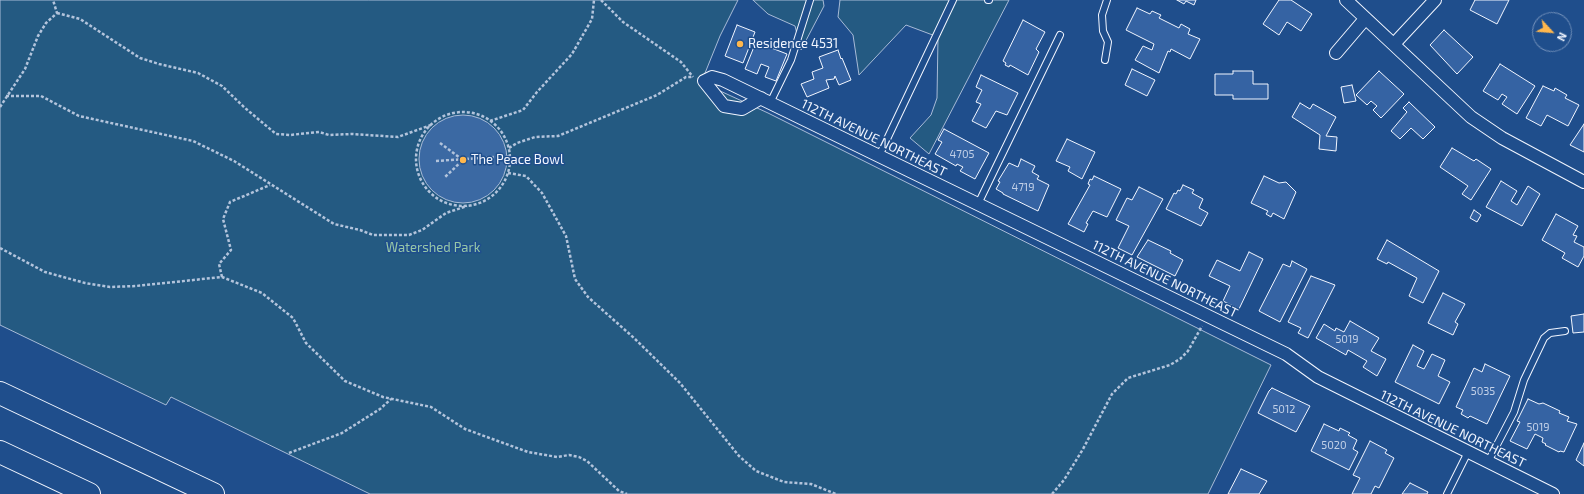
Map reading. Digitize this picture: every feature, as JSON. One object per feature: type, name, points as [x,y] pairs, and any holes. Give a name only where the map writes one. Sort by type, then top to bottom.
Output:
[{"type":"highway","points":[[0,393],[213,494]]},
{"type":"highway","points":[[0,452],[89,494]]},
{"type":"street","points":[[1346,0],[1471,118],[1502,138],[1584,182]]},
{"type":"street","points":[[1394,44],[1435,0]]},
{"type":"street","points":[[1336,53],[1365,19]]},
{"type":"street","name":"112TH AVENUE NORTHEAST","points":[[699,79],[712,77],[723,80],[766,100],[1286,354],[1318,377],[1553,494]]},
{"type":"street","points":[[699,79],[724,106],[742,109],[766,100]]},
{"type":"lane","points":[[766,100],[791,60],[810,0]]},
{"type":"lane","points":[[879,156],[953,0]]},
{"type":"lane","points":[[1105,60],[1108,42],[1103,31],[1102,15],[1107,0]]},
{"type":"lane","points":[[978,204],[1060,35]]},
{"type":"lane","points":[[1488,462],[1514,412],[1524,380],[1544,338],[1550,333],[1565,331]]},
{"type":"lane","points":[[1447,494],[1468,452]]},
{"type":"path","points":[[53,0],[57,13]]},
{"type":"path","points":[[490,121],[523,110],[537,92],[572,54],[592,19],[594,0]]},
{"type":"path","points":[[601,0],[623,22],[681,62],[699,79]]},
{"type":"path","points":[[0,107],[25,69],[38,36],[46,23],[57,13]]},
{"type":"path","points":[[6,96],[41,96],[79,116],[193,141],[234,161],[334,224],[360,230],[373,235],[409,235],[422,230],[446,213],[480,203],[492,196],[502,186],[508,173],[510,156],[509,149],[502,133],[490,121],[479,115],[466,112],[454,113],[441,118],[431,125],[398,137],[352,134],[329,135],[319,132],[290,135],[276,134],[244,108],[222,86],[198,72],[159,64],[140,58],[80,20],[57,13]]},
{"type":"path","points":[[509,149],[518,143],[535,137],[558,136],[657,95],[686,77],[699,79]]},
{"type":"path","points":[[431,125],[423,135],[418,147],[416,160],[421,178],[431,194],[442,201],[454,205],[467,206]]},
{"type":"path","points":[[440,144],[463,160]]},
{"type":"path","points":[[436,161],[510,156]]},
{"type":"path","points":[[444,178],[463,160]]},
{"type":"path","points":[[508,173],[526,176],[542,193],[566,236],[575,279],[588,297],[634,338],[680,383],[739,456],[756,471],[763,474],[784,482],[811,484],[836,494]]},
{"type":"path","points":[[222,277],[220,264],[231,250],[223,219],[230,202],[270,185]]},
{"type":"path","points":[[0,248],[45,272],[91,284],[110,287],[136,286],[222,277],[262,293],[293,318],[306,343],[345,381],[383,397],[404,400],[431,407],[465,429],[528,452],[557,457],[569,455],[579,457],[587,461],[618,491],[627,494]]},
{"type":"path","points":[[1052,494],[1064,480],[1083,449],[1112,394],[1128,378],[1170,365],[1180,360],[1188,351],[1201,328]]},
{"type":"path","points":[[289,453],[342,433],[380,409],[392,399]]},
{"type":"green space","name":"Watershed Park","points":[[0,0],[738,0],[720,36],[703,78],[705,84],[768,113],[1271,365],[1208,494],[370,494],[171,397],[166,405],[0,325]]},
{"type":"green space","points":[[753,0],[823,0],[824,6],[801,50],[795,26],[768,14]]},
{"type":"green space","points":[[840,0],[1009,0],[929,154],[910,138],[931,115],[937,98],[938,37],[906,25],[859,75],[853,35],[838,17]]},
{"type":"shaded area","name":"The Peace Bowl","points":[[463,115],[480,119],[494,128],[503,142],[507,159],[503,176],[494,190],[480,199],[463,203],[446,199],[432,190],[423,176],[419,159],[423,142],[432,128],[446,119]]},
{"type":"building","points":[[1177,0],[1196,0],[1194,5],[1186,1],[1184,4]]},
{"type":"building","points":[[1279,0],[1291,0],[1312,14],[1301,31],[1287,22],[1279,35],[1263,24]]},
{"type":"building","points":[[1475,0],[1509,0],[1497,24],[1470,10]]},
{"type":"building","points":[[1137,8],[1150,14],[1152,11],[1161,15],[1159,18],[1179,28],[1181,24],[1190,29],[1188,34],[1200,39],[1190,59],[1171,49],[1170,52],[1168,51],[1159,73],[1135,60],[1143,46],[1152,50],[1154,44],[1126,30]]},
{"type":"building","points":[[1023,20],[1045,32],[1036,49],[1039,52],[1028,75],[1010,65],[1009,67],[1005,65],[1006,63],[1003,61]]},
{"type":"building","name":"Residence 4531","points":[[737,25],[755,32],[743,63],[725,56]]},
{"type":"building","points":[[1444,30],[1473,57],[1457,74],[1430,45]]},
{"type":"building","points":[[756,42],[787,54],[776,81],[765,77],[769,67],[761,64],[757,74],[745,69]]},
{"type":"building","points":[[838,50],[851,80],[839,85],[835,76],[834,79],[826,80],[829,88],[807,97],[801,84],[814,79],[812,72],[823,68],[819,57]]},
{"type":"building","points":[[1500,64],[1535,86],[1517,114],[1502,104],[1507,97],[1502,94],[1498,100],[1483,91]]},
{"type":"building","points":[[1132,69],[1155,80],[1147,96],[1125,85]]},
{"type":"building","points":[[1233,71],[1253,71],[1253,84],[1268,84],[1268,99],[1233,99],[1233,95],[1215,95],[1215,74],[1233,74]]},
{"type":"building","points":[[1379,71],[1404,94],[1381,118],[1373,110],[1377,106],[1371,101],[1367,105],[1356,95]]},
{"type":"building","points":[[981,75],[1018,93],[1007,115],[996,111],[986,128],[972,121],[981,104],[976,102],[982,90],[976,87]]},
{"type":"building","points":[[1352,85],[1356,101],[1344,103],[1341,87]]},
{"type":"building","points":[[1543,86],[1554,91],[1555,88],[1567,95],[1565,98],[1579,105],[1568,126],[1547,115],[1541,126],[1526,118]]},
{"type":"building","points":[[1409,102],[1435,127],[1423,139],[1411,128],[1400,139],[1391,131],[1407,112],[1403,108]]},
{"type":"building","points":[[1300,103],[1310,109],[1313,104],[1336,117],[1326,136],[1337,137],[1336,151],[1319,149],[1320,135],[1292,117]]},
{"type":"building","points":[[1584,124],[1584,152],[1570,145]]},
{"type":"building","points":[[944,129],[989,153],[975,179],[960,171],[963,167],[957,164],[956,166],[935,154],[942,142],[938,140]]},
{"type":"building","points":[[1067,139],[1095,152],[1082,179],[1068,171],[1070,167],[1056,161]]},
{"type":"building","points":[[1452,148],[1474,161],[1476,159],[1491,169],[1471,200],[1462,194],[1468,186],[1440,167]]},
{"type":"building","points":[[1021,159],[1035,166],[1032,172],[1039,176],[1037,179],[1049,185],[1038,211],[996,189],[1000,182],[998,181],[1009,163],[1018,167]]},
{"type":"building","points":[[1094,176],[1121,189],[1107,217],[1093,211],[1086,223],[1088,224],[1084,232],[1068,224],[1090,185],[1088,184],[1090,179],[1092,180]]},
{"type":"building","points":[[1264,176],[1279,183],[1286,182],[1296,192],[1284,219],[1273,213],[1271,217],[1266,214],[1268,211],[1251,203]]},
{"type":"building","points":[[1501,181],[1517,191],[1511,201],[1517,205],[1528,186],[1540,194],[1522,226],[1486,207]]},
{"type":"building","points":[[1183,185],[1194,190],[1192,193],[1203,199],[1199,208],[1208,213],[1201,226],[1166,209],[1174,193],[1176,194],[1178,190],[1180,191]]},
{"type":"building","points":[[1139,187],[1163,199],[1132,255],[1118,248],[1129,226],[1116,220],[1127,198],[1132,200]]},
{"type":"building","points":[[1474,210],[1481,215],[1477,222],[1470,218]]},
{"type":"building","points":[[1556,214],[1578,226],[1573,235],[1577,236],[1574,242],[1584,247],[1584,256],[1578,267],[1562,258],[1565,253],[1542,240]]},
{"type":"building","points":[[1148,240],[1171,251],[1170,253],[1183,260],[1175,276],[1137,257]]},
{"type":"building","points":[[1387,240],[1439,271],[1423,303],[1409,296],[1417,278],[1388,262],[1387,264],[1377,259]]},
{"type":"building","points":[[1249,252],[1263,259],[1239,309],[1223,301],[1230,286],[1209,276],[1217,260],[1240,271]]},
{"type":"building","points":[[1292,261],[1307,269],[1280,322],[1259,311],[1283,264],[1290,267]]},
{"type":"building","points":[[1311,276],[1335,285],[1308,338],[1298,333],[1301,328],[1288,322]]},
{"type":"building","points":[[1443,293],[1465,304],[1455,322],[1458,324],[1453,335],[1428,323]]},
{"type":"building","points":[[1584,314],[1584,332],[1573,333],[1571,316]]},
{"type":"building","points":[[1350,321],[1379,338],[1371,351],[1386,359],[1377,376],[1363,367],[1367,361],[1348,350],[1346,355],[1316,338],[1324,324],[1335,331],[1336,328],[1344,332]]},
{"type":"building","points":[[1413,345],[1424,351],[1417,366],[1424,369],[1432,354],[1445,360],[1438,376],[1450,382],[1439,404],[1395,382]]},
{"type":"building","points":[[1485,364],[1510,376],[1487,424],[1470,416],[1468,418],[1461,414],[1463,410],[1456,407],[1474,368],[1482,372]]},
{"type":"building","points":[[1272,388],[1310,406],[1296,432],[1258,413]]},
{"type":"building","points":[[1528,399],[1539,404],[1543,403],[1560,411],[1559,413],[1569,417],[1567,421],[1577,424],[1564,452],[1559,452],[1545,445],[1546,444],[1542,442],[1543,438],[1535,434],[1527,449],[1510,441],[1520,422],[1517,421]]},
{"type":"building","points":[[1324,424],[1339,431],[1340,428],[1350,433],[1348,435],[1357,440],[1353,449],[1358,452],[1349,470],[1311,451]]},
{"type":"building","points":[[1370,441],[1387,450],[1385,453],[1394,458],[1379,488],[1375,486],[1371,494],[1352,494],[1360,478],[1353,475]]},
{"type":"building","points":[[1584,443],[1584,466],[1576,460]]},
{"type":"building","points":[[1241,469],[1267,481],[1259,494],[1228,494]]},
{"type":"building","points":[[1410,483],[1428,492],[1427,494],[1402,494]]},
{"type":"place","name":"Residence 4531","points":[[740,44]]},
{"type":"place","name":"The Peace Bowl","points":[[463,160]]}]
